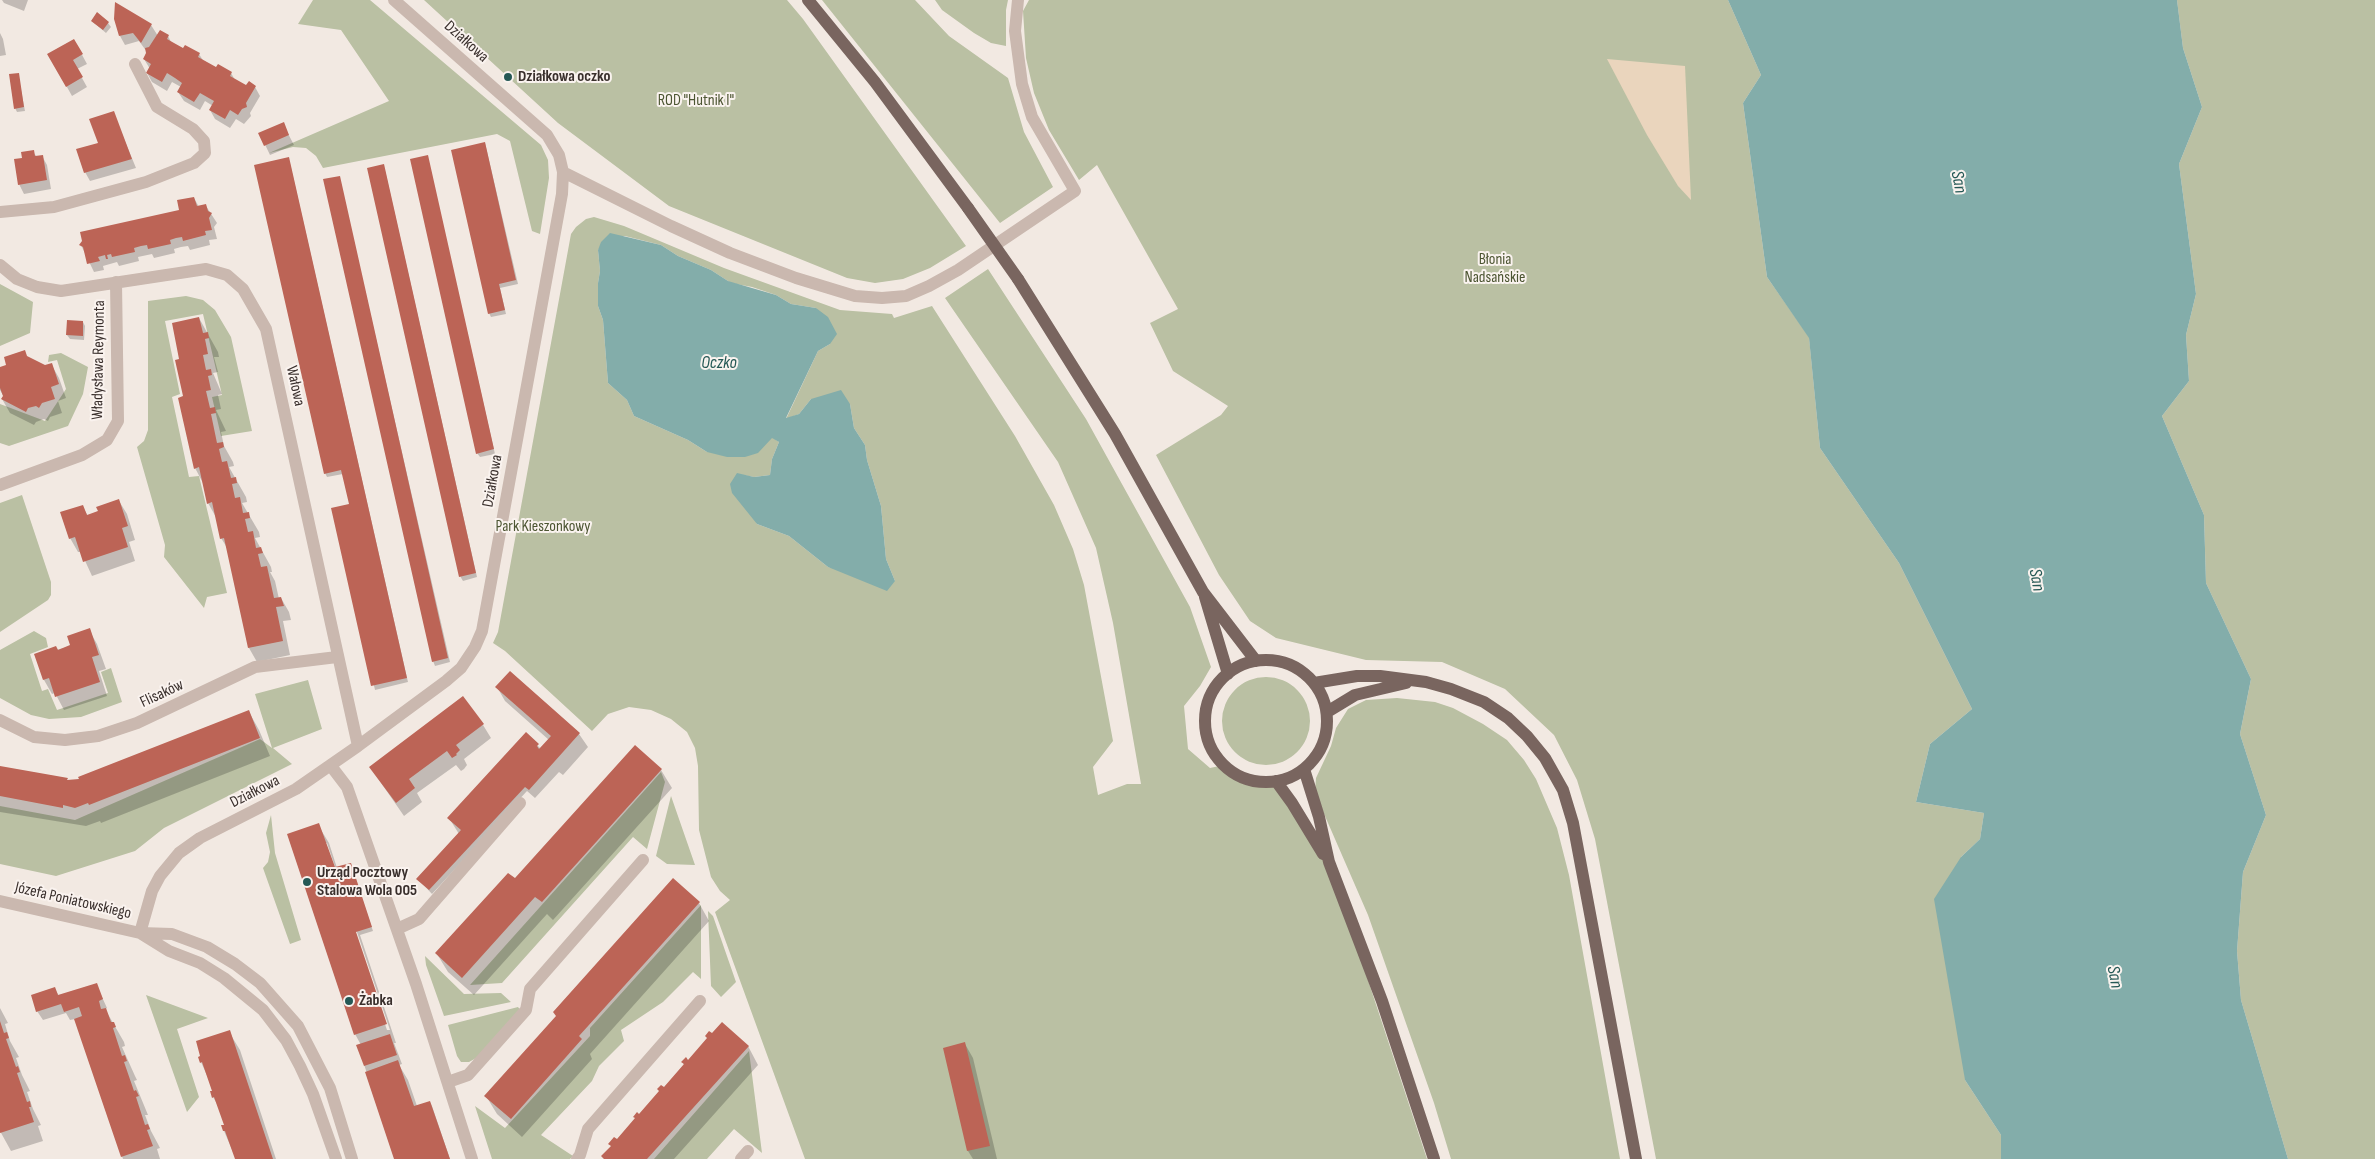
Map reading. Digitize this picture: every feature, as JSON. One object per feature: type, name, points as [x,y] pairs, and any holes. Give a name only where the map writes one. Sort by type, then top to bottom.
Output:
[{"type":"main road","points":[[808,0],[875,82],[1018,279],[1115,434],[1203,592],[1256,661]]},
{"type":"main road","points":[[1203,592],[1228,674]]},
{"type":"main road","points":[[1271,660],[1292,665],[1314,683],[1322,697],[1327,712],[1326,733],[1322,747],[1314,759],[1304,769],[1291,777],[1276,781],[1260,782],[1237,775],[1224,765],[1210,746],[1205,723],[1207,707],[1212,692],[1228,674],[1241,665],[1256,661],[1271,660]]},
{"type":"main road","points":[[1314,683],[1368,676],[1416,681],[1460,692],[1484,702],[1508,718],[1540,750],[1560,783],[1569,807],[1576,836],[1636,1159]]},
{"type":"main road","points":[[1327,712],[1344,700],[1362,692],[1416,681]]},
{"type":"main road","points":[[1304,769],[1319,817],[1328,862],[1382,1001],[1434,1159]]},
{"type":"main road","points":[[1276,781],[1328,862]]},
{"type":"street","name":"Działkowa","points":[[140,932],[152,891],[160,876],[179,853],[200,838],[269,804],[358,746],[461,668],[475,647],[482,631],[562,194],[563,172],[559,155],[547,135],[394,0]]},
{"type":"street","points":[[563,172],[654,219],[730,253],[796,278],[855,296],[882,298],[906,296],[958,270],[1075,191],[1032,116],[1022,84],[1015,31],[1018,0]]},
{"type":"street","points":[[0,212],[54,207],[146,182],[194,163],[205,153],[204,141],[193,129],[157,107],[134,64]]},
{"type":"street","name":"Wałowa","points":[[0,265],[24,282],[37,287],[61,291],[206,269],[227,275],[243,289],[266,329],[358,746]]},
{"type":"street","name":"Władysława Reymonta","points":[[0,485],[82,456],[108,440],[118,421],[116,282]]},
{"type":"street","name":"Flisaków","points":[[0,720],[34,737],[65,740],[98,736],[129,726],[174,707],[254,667],[337,657]]},
{"type":"street","points":[[330,766],[347,787],[448,1082],[472,1159]]},
{"type":"street","points":[[396,929],[419,919],[520,803]]},
{"type":"street","points":[[448,1082],[468,1075],[526,1010],[530,989],[643,860]]},
{"type":"street","name":"Józefa Poniatowskiego","points":[[0,902],[140,932],[172,934],[207,947],[235,964],[260,983],[293,1019],[321,1069],[334,1099],[352,1159]]},
{"type":"street","name":"Józefa Poniatowskiego","points":[[140,932],[169,951],[200,963],[224,978],[263,1010],[286,1040],[300,1066],[313,1094],[336,1159]]},
{"type":"street","points":[[577,1159],[588,1129],[700,1002]]},
{"type":"green space","points":[[313,0],[370,0],[541,145],[548,160],[549,178],[540,234],[532,231],[510,141],[497,134],[323,168],[316,156],[306,148],[293,147],[269,153],[389,101],[341,30],[298,24]]},
{"type":"green space","name":"ROD \"Hutnik I\"","points":[[424,0],[787,0],[803,19],[966,246],[930,268],[903,279],[875,283],[847,278],[669,206],[558,123]]},
{"type":"green space","points":[[822,0],[915,0],[949,36],[1008,78],[1024,132],[1053,187],[1000,223]]},
{"type":"green space","points":[[935,0],[1008,0],[1006,10],[1006,46],[991,43],[974,33],[942,10]]},
{"type":"green space","name":"Błonia Nadsańskie","points":[[1029,0],[1728,0],[1761,75],[1743,103],[1767,277],[1809,337],[1820,448],[1899,563],[1972,709],[1930,744],[1916,802],[1984,813],[1980,839],[1961,857],[1965,1080],[2001,1135],[2001,1159],[1656,1159],[1595,839],[1577,780],[1554,735],[1505,689],[1442,662],[1366,660],[1276,638],[1250,621],[1219,575],[1156,455],[1221,415],[1228,406],[1173,371],[1150,323],[1178,309],[1097,165],[1079,180],[1049,130],[1034,93],[1026,58],[1023,11]]},
{"type":"green space","points":[[2177,0],[2375,0],[2375,1159],[2288,1159],[2241,1000],[2237,951],[2243,872],[2266,815],[2240,734],[2251,679],[2206,583],[2204,515],[2162,416],[2189,381],[2186,335],[2196,294],[2179,164],[2202,107],[2183,48]]},
{"type":"green space","name":"Park Kieszonkowy","points":[[594,217],[624,226],[724,268],[840,310],[892,314],[894,318],[932,306],[1015,436],[1054,505],[1073,549],[1084,585],[1113,741],[1093,767],[1098,795],[1127,784],[1141,784],[1113,623],[1096,548],[1058,462],[945,298],[988,269],[1086,419],[1190,607],[1211,667],[1200,686],[1184,706],[1188,749],[1210,768],[1224,765],[1244,778],[1268,782],[1292,803],[1329,862],[1427,1159],[805,1159],[715,912],[730,900],[720,891],[711,877],[699,830],[698,766],[695,748],[687,732],[671,719],[651,710],[629,707],[608,714],[592,731],[505,651],[493,643],[498,632],[571,234],[586,219]],"holes":[[[625,236],[661,245],[678,256],[711,270],[731,283],[752,287],[776,295],[791,304],[816,308],[830,344],[818,351],[786,419],[799,414],[811,399],[850,404],[854,428],[865,445],[867,460],[881,506],[886,559],[895,581],[828,567],[789,536],[757,524],[737,474],[754,477],[770,475],[772,459],[779,442],[772,437],[707,452],[688,440],[634,416],[627,400],[608,383],[603,320],[598,306],[600,271],[598,250],[607,237]]]},
{"type":"green space","points":[[0,284],[33,302],[30,333],[0,346]]},
{"type":"green space","points":[[186,296],[203,300],[215,310],[231,337],[252,431],[221,436],[212,397],[222,395],[203,314],[165,321],[180,394],[172,397],[189,477],[199,476],[227,593],[207,597],[204,608],[164,557],[165,545],[137,447],[144,441],[148,430],[148,301]]},
{"type":"green space","points":[[61,353],[88,367],[83,394],[68,426],[9,446],[0,443],[0,404],[45,421],[66,389],[57,360],[48,362],[49,355]]},
{"type":"green space","points":[[22,495],[51,582],[51,595],[48,600],[0,632],[0,503]]},
{"type":"green space","points":[[34,631],[46,638],[48,647],[30,654],[42,691],[48,689],[57,710],[108,693],[101,672],[111,668],[122,702],[81,717],[49,719],[31,715],[0,698],[0,650]]},
{"type":"green space","points":[[1266,677],[1283,680],[1291,684],[1303,696],[1307,704],[1310,721],[1307,738],[1303,746],[1291,758],[1283,762],[1266,765],[1249,762],[1241,758],[1229,746],[1225,738],[1222,721],[1225,704],[1229,696],[1241,684],[1249,680]]},
{"type":"green space","points":[[308,680],[322,729],[273,748],[292,764],[164,828],[135,851],[56,876],[0,864],[0,806],[75,820],[260,739],[272,748],[255,694]]},
{"type":"green space","points":[[1397,698],[1435,702],[1453,708],[1483,724],[1507,740],[1524,760],[1536,779],[1557,828],[1569,875],[1620,1159],[1451,1159],[1434,1103],[1368,915],[1315,793],[1316,778],[1331,746],[1336,728],[1348,709],[1366,700]]},
{"type":"green space","points":[[661,772],[665,782],[647,849],[633,837],[502,983],[470,985]]},
{"type":"green space","points":[[671,796],[695,865],[667,864],[656,856]]},
{"type":"green space","points":[[271,815],[275,853],[301,940],[290,944],[263,868],[268,862],[270,852],[266,833]]},
{"type":"green space","points":[[701,905],[701,979],[693,972],[663,1002],[621,1030],[624,1041],[599,1066],[592,1081],[541,1135],[573,1156],[570,1159],[492,1159],[475,1106],[505,1128],[590,1036],[590,1028]]},
{"type":"green space","points":[[708,911],[713,916],[736,982],[721,997],[711,986]]},
{"type":"green space","points":[[425,956],[464,994],[501,993],[511,1002],[444,1016],[426,965]]},
{"type":"green space","points":[[146,995],[208,1018],[177,1029],[199,1097],[187,1112]]},
{"type":"green space","points":[[518,1007],[521,1011],[478,1057],[469,1062],[461,1062],[457,1056],[448,1025]]},
{"type":"green space","points":[[749,1051],[762,1153],[734,1129],[707,1159],[654,1159]]},
{"type":"sand","points":[[1607,59],[1685,66],[1691,200],[1678,186],[1647,135]]},
{"type":"water","name":"San","points":[[1728,0],[2177,0],[2183,48],[2202,107],[2179,164],[2196,294],[2186,335],[2189,381],[2162,416],[2204,515],[2206,583],[2251,679],[2240,734],[2266,815],[2243,872],[2237,951],[2241,1000],[2288,1159],[2001,1159],[2001,1135],[1965,1080],[1934,899],[1961,857],[1980,839],[1984,813],[1916,802],[1930,744],[1972,709],[1899,563],[1820,448],[1809,338],[1767,277],[1743,103],[1761,75]]},
{"type":"water","name":"Oczko","points":[[610,233],[661,245],[678,256],[711,270],[728,281],[776,295],[791,304],[816,308],[828,317],[837,334],[830,344],[818,351],[786,418],[799,414],[811,399],[841,390],[850,404],[854,428],[865,445],[867,460],[881,506],[886,559],[895,581],[887,591],[828,567],[789,536],[757,524],[732,493],[730,484],[737,473],[754,477],[770,475],[772,459],[779,442],[772,438],[758,453],[745,457],[727,457],[707,452],[688,440],[634,416],[627,400],[608,383],[603,320],[598,306],[600,271],[598,250],[601,242]]},
{"type":"building","points":[[115,2],[152,24],[141,43],[133,33],[119,36],[114,19]]},
{"type":"building","points":[[97,12],[109,22],[103,30],[91,21]]},
{"type":"building","points":[[160,30],[169,35],[167,39],[183,48],[185,45],[200,53],[198,57],[216,67],[218,64],[232,72],[230,76],[246,85],[249,81],[256,86],[246,103],[247,107],[242,109],[238,115],[230,110],[225,119],[209,110],[214,101],[200,93],[194,102],[177,92],[182,83],[167,73],[162,82],[146,73],[151,64],[143,59],[146,53],[145,48],[149,47]]},
{"type":"building","points":[[74,39],[83,54],[73,60],[83,77],[66,87],[47,54]]},
{"type":"building","points":[[19,73],[24,107],[14,109],[9,74]]},
{"type":"building","points":[[114,111],[132,159],[84,173],[76,149],[98,143],[89,119]]},
{"type":"building","points":[[284,122],[289,135],[264,146],[258,133]]},
{"type":"building","points":[[485,142],[516,280],[499,284],[505,310],[488,314],[451,150]]},
{"type":"building","points":[[34,150],[35,156],[43,155],[47,180],[18,185],[14,159],[22,158],[21,152]]},
{"type":"building","points":[[428,155],[494,449],[476,454],[410,159]]},
{"type":"building","points":[[289,157],[407,678],[371,686],[331,508],[349,504],[341,470],[324,474],[254,165]]},
{"type":"building","points":[[384,164],[476,573],[459,577],[367,168]]},
{"type":"building","points":[[340,176],[448,658],[432,662],[323,179]]},
{"type":"building","points":[[194,197],[197,206],[206,204],[208,211],[212,213],[209,218],[212,230],[205,231],[206,235],[183,241],[182,237],[176,238],[170,240],[171,244],[148,249],[147,245],[141,246],[134,248],[135,252],[112,257],[111,254],[107,255],[108,259],[106,259],[105,255],[98,257],[100,261],[87,264],[83,247],[79,245],[82,241],[80,232],[179,210],[177,200]]},
{"type":"building","points":[[199,317],[203,333],[208,332],[209,338],[205,339],[208,354],[203,355],[206,370],[211,369],[212,375],[208,376],[211,390],[206,391],[210,408],[215,407],[216,413],[211,414],[217,443],[223,442],[224,447],[219,449],[222,462],[227,461],[231,478],[236,477],[237,483],[232,484],[235,498],[240,497],[243,513],[249,512],[250,518],[245,519],[248,532],[253,531],[256,548],[261,547],[263,553],[258,554],[261,567],[267,566],[274,598],[281,597],[284,606],[276,607],[283,641],[248,648],[224,538],[220,539],[212,502],[207,504],[199,467],[194,469],[178,398],[183,396],[175,360],[179,359],[172,323]]},
{"type":"building","points":[[67,320],[83,321],[83,336],[66,335]]},
{"type":"building","points":[[25,350],[27,356],[45,365],[52,363],[59,384],[51,387],[55,399],[42,403],[39,408],[36,406],[28,408],[26,412],[1,399],[3,396],[0,388],[0,367],[6,365],[4,357]]},
{"type":"building","points":[[119,499],[128,526],[122,528],[128,547],[83,562],[75,537],[69,539],[60,512],[83,505],[87,515],[98,511],[96,507]]},
{"type":"building","points":[[90,628],[99,655],[92,657],[100,682],[55,697],[49,678],[43,680],[34,654],[56,646],[58,650],[70,645],[67,636]]},
{"type":"building","points":[[510,671],[580,733],[529,790],[525,787],[429,890],[416,879],[461,830],[447,818],[526,732],[539,744],[537,746],[539,749],[551,736],[495,687]]},
{"type":"building","points":[[463,696],[484,724],[456,745],[460,750],[457,755],[452,758],[447,751],[409,779],[415,788],[396,803],[369,767]]},
{"type":"building","points":[[249,710],[260,738],[89,805],[88,803],[75,808],[63,805],[63,808],[0,796],[0,766],[68,778],[67,780],[79,779],[78,777]]},
{"type":"building","points":[[635,745],[662,769],[542,902],[535,897],[462,978],[435,953],[508,873],[515,878]]},
{"type":"building","points":[[319,823],[335,867],[351,863],[372,927],[356,932],[387,1024],[354,1035],[287,834]]},
{"type":"building","points":[[673,878],[700,902],[579,1036],[582,1039],[511,1119],[484,1096],[556,1016],[553,1012]]},
{"type":"building","points":[[97,983],[103,999],[99,1001],[101,1009],[106,1008],[111,1022],[114,1022],[116,1027],[113,1028],[122,1056],[125,1055],[127,1061],[124,1062],[134,1091],[136,1090],[139,1096],[136,1097],[145,1125],[148,1124],[150,1129],[147,1130],[153,1146],[121,1157],[74,1019],[82,1016],[79,1007],[64,1012],[61,1004],[36,1012],[31,995],[55,987],[58,995]]},
{"type":"building","points":[[0,1021],[4,1033],[7,1032],[9,1038],[6,1039],[16,1067],[18,1066],[20,1072],[17,1073],[27,1102],[30,1101],[31,1107],[29,1107],[34,1122],[0,1133]]},
{"type":"building","points":[[722,1022],[749,1046],[647,1159],[604,1159],[601,1156],[611,1146],[608,1144],[614,1137],[617,1139],[635,1118],[633,1117],[637,1112],[639,1114],[659,1091],[657,1089],[661,1085],[664,1087],[684,1064],[681,1062],[686,1057],[688,1060],[707,1038],[705,1036],[709,1031],[712,1033]]},
{"type":"building","points":[[230,1030],[273,1159],[235,1159],[225,1131],[223,1131],[221,1125],[224,1125],[214,1097],[212,1098],[210,1091],[212,1091],[202,1062],[200,1063],[198,1057],[200,1056],[196,1041]]},
{"type":"building","points":[[390,1034],[397,1055],[364,1066],[356,1045]]},
{"type":"building","points":[[965,1042],[990,1146],[967,1151],[943,1048]]},
{"type":"building","points":[[398,1060],[414,1106],[430,1101],[450,1159],[394,1159],[365,1072]]},
{"type":"place","name":"Działkowa oczko","points":[[508,77]]},
{"type":"place","name":"Urząd Pocztowy Stalowa Wola 005","points":[[307,882]]},
{"type":"place","name":"Żabka","points":[[349,1001]]}]
